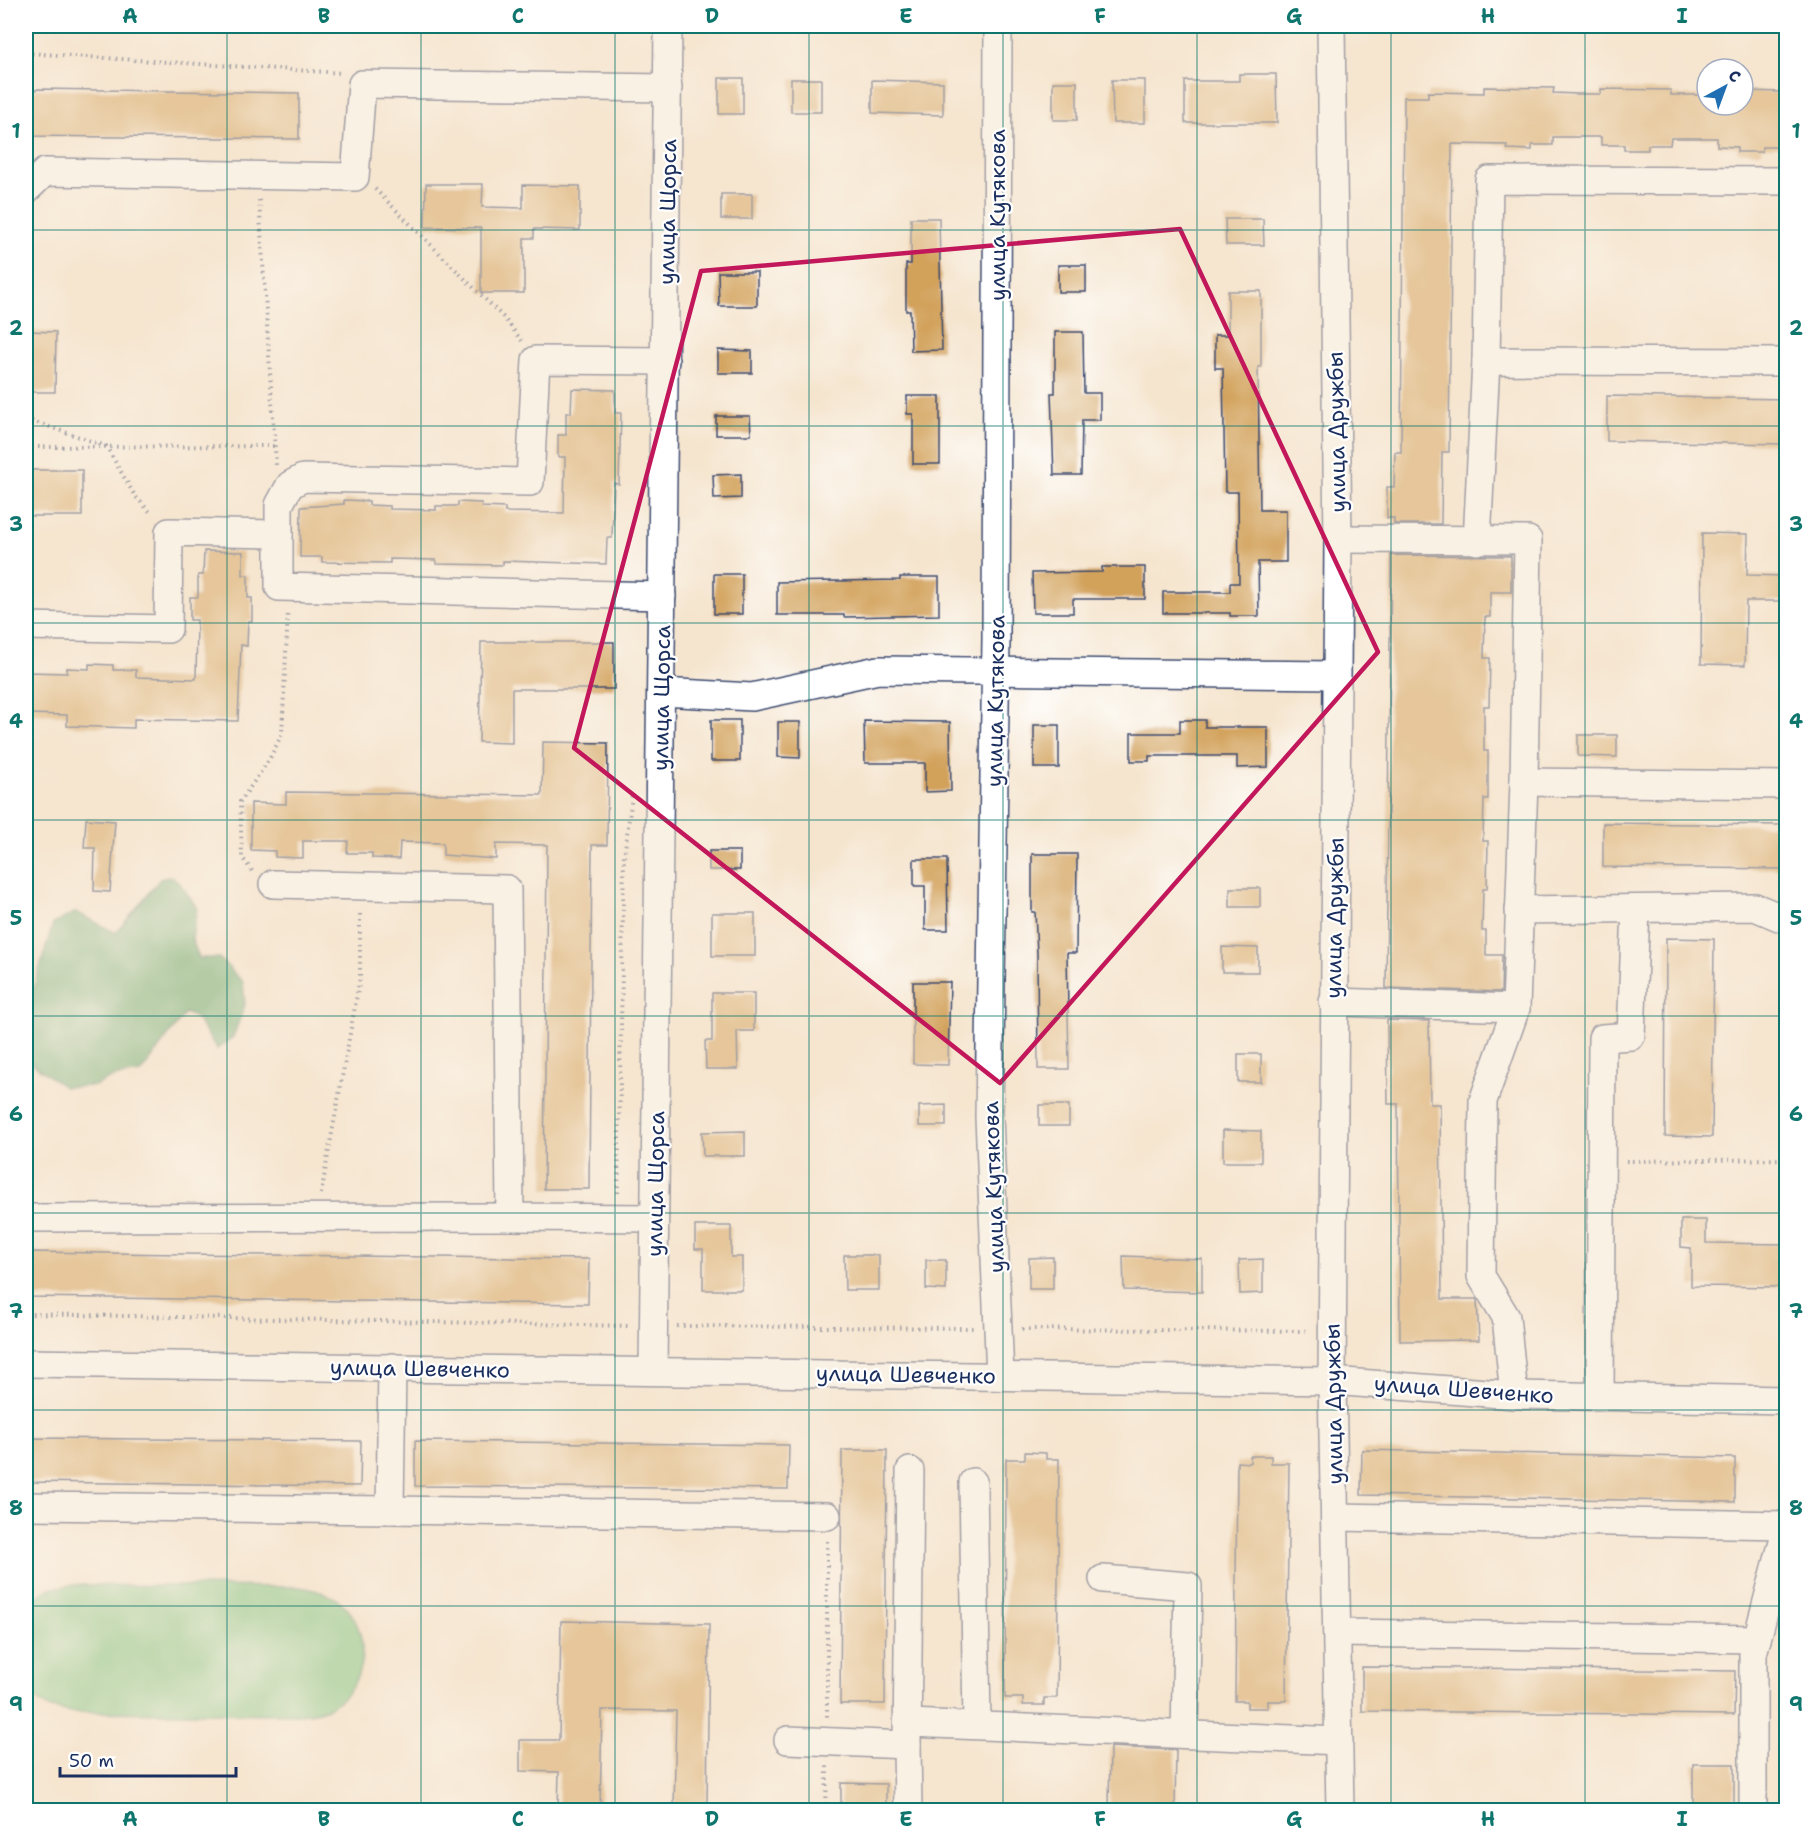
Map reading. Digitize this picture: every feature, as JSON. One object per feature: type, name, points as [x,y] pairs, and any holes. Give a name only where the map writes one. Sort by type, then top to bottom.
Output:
[{"type":"street","name":"улица Щорса","points":[[653,1370],[668,26]]},
{"type":"street","name":"улица Кутякова","points":[[998,26],[996,671],[989,1117],[1000,1376]]},
{"type":"street","name":"улица Дружбы","points":[[1331,26],[1338,539],[1332,1381],[1340,1810]]},
{"type":"street","points":[[26,190],[45,172],[355,177],[362,84],[668,88]]},
{"type":"street","points":[[1477,541],[1486,361],[1489,180],[1786,181]]},
{"type":"street","points":[[662,596],[279,587],[279,505],[290,485],[303,478],[530,482],[536,360],[665,361]]},
{"type":"street","points":[[1486,361],[1786,362]]},
{"type":"street","points":[[26,626],[168,629],[169,532],[279,534]]},
{"type":"street","points":[[1338,539],[1528,540],[1524,782],[1516,1008],[1483,1101],[1481,1276],[1506,1317],[1515,1395]]},
{"type":"street","points":[[661,692],[752,696],[878,670],[1336,675]]},
{"type":"street","points":[[1524,782],[1786,785]]},
{"type":"street","points":[[273,884],[507,889],[510,1217]]},
{"type":"street","points":[[1519,910],[1755,908],[1786,920]]},
{"type":"street","points":[[1600,1396],[1602,1038],[1631,1036],[1636,909]]},
{"type":"street","points":[[1333,1002],[1516,1008]]},
{"type":"street","points":[[26,1218],[654,1218]]},
{"type":"street","name":"улица Шевченко","points":[[26,1363],[1332,1381],[1515,1395],[1786,1400]]},
{"type":"street","points":[[390,1510],[392,1367]]},
{"type":"street","points":[[908,1810],[910,1471]]},
{"type":"street","points":[[973,1482],[977,1724]]},
{"type":"street","points":[[26,1506],[827,1516]]},
{"type":"street","points":[[1335,1517],[1786,1528],[1754,1653],[1753,1810]]},
{"type":"street","points":[[1103,1579],[1188,1586],[1185,1734]]},
{"type":"street","points":[[1337,1632],[1757,1639]]},
{"type":"street","points":[[789,1740],[827,1742],[977,1724],[1339,1741]]},
{"type":"path","points":[[26,53],[353,73],[362,84]]},
{"type":"path","points":[[355,170],[504,318],[536,360]]},
{"type":"path","points":[[257,175],[279,505]]},
{"type":"path","points":[[26,419],[106,446],[135,496],[169,532]]},
{"type":"path","points":[[26,447],[275,446]]},
{"type":"path","points":[[273,884],[257,879],[242,857],[240,802],[269,760],[282,734],[289,587]]},
{"type":"path","points":[[317,1217],[360,978],[360,886]]},
{"type":"path","points":[[1601,1161],[1786,1159]]},
{"type":"path","points":[[826,1810],[827,1516]]},
{"type":"highlighted area","points":[[1180,229],[1378,652],[1000,1083],[574,748],[701,271]]},
{"type":"green space","points":[[170,876],[179,882],[197,908],[192,939],[199,958],[219,958],[243,982],[245,1005],[233,1037],[217,1049],[196,1018],[185,1013],[141,1073],[113,1077],[95,1086],[64,1087],[26,1059],[26,1013],[53,924],[76,912],[116,933],[160,879]]},
{"type":"green space","points":[[72,1585],[300,1587],[318,1591],[341,1603],[355,1620],[360,1634],[361,1665],[348,1692],[337,1703],[310,1713],[71,1712],[47,1707],[26,1692],[26,1605],[48,1589]]},
{"type":"building","points":[[1239,74],[1276,74],[1277,123],[1185,123],[1185,81],[1239,81]]},
{"type":"building","points":[[719,78],[743,78],[743,114],[719,114]]},
{"type":"building","points":[[791,79],[821,79],[821,112],[791,112]]},
{"type":"building","points":[[872,80],[943,82],[943,115],[872,113]]},
{"type":"building","points":[[1112,80],[1145,80],[1145,123],[1113,123]]},
{"type":"building","points":[[1053,82],[1077,82],[1077,120],[1053,120]]},
{"type":"building","points":[[1484,87],[1554,88],[1553,93],[1578,94],[1601,94],[1601,89],[1671,90],[1671,95],[1695,95],[1695,117],[1755,117],[1755,91],[1785,92],[1785,147],[1762,147],[1762,152],[1737,152],[1737,147],[1717,146],[1717,138],[1671,138],[1670,145],[1648,145],[1648,150],[1624,150],[1624,145],[1601,145],[1601,137],[1553,137],[1553,145],[1532,145],[1532,150],[1507,149],[1507,145],[1452,144],[1449,452],[1442,452],[1441,524],[1394,524],[1394,518],[1387,518],[1387,487],[1394,487],[1395,452],[1401,452],[1404,97],[1428,97],[1428,92],[1484,93]]},
{"type":"building","points":[[38,89],[299,93],[299,139],[26,136],[26,94]]},
{"type":"building","points":[[426,184],[483,184],[482,207],[523,208],[523,185],[580,186],[580,230],[534,229],[534,238],[524,238],[524,293],[481,293],[481,228],[425,227]]},
{"type":"building","points":[[721,194],[752,194],[752,219],[721,219]]},
{"type":"building","points":[[911,218],[939,218],[942,350],[911,351],[910,311],[906,311],[906,264],[911,264]]},
{"type":"building","points":[[1225,219],[1263,219],[1264,245],[1226,245]]},
{"type":"building","points":[[1058,265],[1086,265],[1086,292],[1058,292]]},
{"type":"building","points":[[718,272],[757,272],[757,306],[719,306]]},
{"type":"building","points":[[1228,291],[1261,291],[1261,367],[1258,367],[1260,510],[1286,510],[1286,562],[1258,562],[1259,616],[1230,616],[1230,613],[1163,613],[1163,592],[1230,592],[1230,583],[1239,583],[1238,492],[1225,492],[1223,368],[1215,368],[1215,335],[1228,335]]},
{"type":"building","points":[[26,331],[56,332],[55,392],[26,392]]},
{"type":"building","points":[[1055,332],[1083,332],[1084,393],[1100,393],[1100,420],[1082,420],[1081,475],[1054,475],[1051,393],[1055,393]]},
{"type":"building","points":[[718,350],[752,351],[752,373],[718,373]]},
{"type":"building","points":[[572,389],[615,390],[615,413],[621,413],[619,484],[614,483],[612,538],[607,538],[606,564],[503,561],[503,565],[436,564],[436,560],[390,559],[390,563],[322,562],[322,557],[300,557],[301,507],[344,504],[344,500],[369,501],[369,505],[390,506],[390,509],[436,510],[436,506],[458,506],[458,502],[481,503],[482,507],[505,508],[505,512],[564,513],[565,457],[558,457],[558,435],[566,435],[566,413],[571,413]]},
{"type":"building","points":[[907,396],[940,396],[940,464],[913,464],[913,414],[907,414]]},
{"type":"building","points":[[1607,396],[1786,399],[1786,444],[1607,441]]},
{"type":"building","points":[[716,416],[750,416],[751,435],[716,435]]},
{"type":"building","points":[[26,470],[82,470],[82,516],[26,516]]},
{"type":"building","points":[[741,474],[741,498],[714,499],[713,475]]},
{"type":"building","points":[[1702,533],[1748,534],[1747,575],[1786,576],[1786,601],[1746,601],[1745,665],[1701,664]]},
{"type":"building","points":[[204,551],[243,552],[243,575],[248,575],[248,598],[252,598],[252,621],[248,621],[247,646],[241,645],[238,721],[134,719],[134,728],[67,726],[67,715],[26,714],[26,672],[67,673],[67,668],[89,669],[89,664],[113,665],[113,670],[136,670],[136,677],[196,679],[197,620],[190,620],[190,597],[198,597],[198,575],[203,575]]},
{"type":"building","points":[[1391,555],[1511,556],[1511,592],[1490,592],[1490,617],[1485,617],[1484,658],[1490,658],[1489,706],[1484,706],[1484,751],[1488,751],[1488,799],[1484,799],[1483,841],[1488,841],[1487,889],[1483,889],[1482,931],[1486,931],[1486,955],[1502,955],[1501,992],[1386,988]]},
{"type":"building","points":[[1102,567],[1145,567],[1145,599],[1073,599],[1073,613],[1033,613],[1032,573],[1102,572]]},
{"type":"building","points":[[714,574],[742,574],[742,614],[714,614]]},
{"type":"building","points":[[900,577],[939,577],[939,615],[844,617],[844,615],[777,615],[777,582],[900,580]]},
{"type":"building","points":[[481,642],[614,642],[614,689],[512,689],[512,743],[479,742]]},
{"type":"building","points":[[711,720],[740,720],[740,761],[711,761]]},
{"type":"building","points":[[1180,720],[1205,720],[1205,727],[1268,727],[1268,767],[1237,768],[1237,756],[1149,756],[1149,761],[1131,761],[1131,733],[1180,733]]},
{"type":"building","points":[[864,721],[950,722],[951,791],[925,792],[925,763],[865,763]]},
{"type":"building","points":[[778,722],[800,722],[800,758],[778,757]]},
{"type":"building","points":[[1034,725],[1059,725],[1059,768],[1034,768]]},
{"type":"building","points":[[1578,735],[1617,735],[1617,757],[1578,756]]},
{"type":"building","points":[[543,742],[608,743],[607,845],[592,845],[589,1189],[544,1189],[547,845],[496,844],[496,859],[443,855],[443,843],[400,842],[399,859],[372,858],[372,853],[347,853],[348,841],[303,841],[303,858],[275,857],[275,851],[251,850],[251,803],[286,804],[286,792],[542,795]]},
{"type":"building","points":[[86,819],[115,821],[110,892],[94,891],[95,848],[84,848]]},
{"type":"building","points":[[1603,823],[1786,825],[1786,869],[1603,867]]},
{"type":"building","points":[[709,851],[740,851],[740,870],[709,870]]},
{"type":"building","points":[[1032,854],[1077,854],[1076,953],[1067,953],[1069,1069],[1038,1069],[1037,953],[1035,912],[1032,912]]},
{"type":"building","points":[[914,859],[947,859],[948,930],[925,930],[925,886],[914,886]]},
{"type":"building","points":[[1230,888],[1260,888],[1260,907],[1230,907]]},
{"type":"building","points":[[712,913],[755,913],[755,956],[712,956]]},
{"type":"building","points":[[1666,938],[1714,939],[1712,1137],[1665,1136]]},
{"type":"building","points":[[1222,947],[1258,948],[1258,972],[1222,972]]},
{"type":"building","points":[[913,982],[950,982],[948,1065],[913,1064]]},
{"type":"building","points":[[712,993],[754,993],[754,1031],[737,1031],[738,1069],[706,1069],[705,1041],[712,1041]]},
{"type":"building","points":[[1387,1020],[1429,1021],[1430,1104],[1440,1104],[1442,1299],[1477,1299],[1479,1340],[1400,1341],[1398,1104],[1388,1104]]},
{"type":"building","points":[[1238,1054],[1261,1054],[1261,1082],[1238,1082]]},
{"type":"building","points":[[946,1105],[946,1126],[919,1126],[919,1106]]},
{"type":"building","points":[[1039,1105],[1069,1105],[1069,1126],[1039,1126]]},
{"type":"building","points":[[1223,1130],[1261,1131],[1261,1162],[1223,1162]]},
{"type":"building","points":[[745,1131],[745,1156],[703,1156],[702,1132]]},
{"type":"building","points":[[1681,1220],[1706,1220],[1706,1243],[1786,1244],[1786,1287],[1691,1286],[1691,1248],[1681,1247]]},
{"type":"building","points":[[695,1226],[731,1226],[731,1257],[742,1257],[742,1290],[703,1290],[703,1249],[695,1249]]},
{"type":"building","points":[[26,1252],[589,1259],[588,1304],[26,1297]]},
{"type":"building","points":[[844,1255],[879,1255],[879,1290],[845,1290]]},
{"type":"building","points":[[1123,1256],[1202,1259],[1202,1292],[1124,1290]]},
{"type":"building","points":[[1053,1257],[1053,1289],[1029,1289],[1029,1258]]},
{"type":"building","points":[[1263,1259],[1263,1293],[1240,1294],[1239,1260]]},
{"type":"building","points":[[926,1260],[946,1260],[946,1290],[926,1289]]},
{"type":"building","points":[[26,1438],[361,1441],[360,1486],[26,1482]]},
{"type":"building","points":[[415,1441],[789,1445],[788,1489],[415,1486]]},
{"type":"building","points":[[842,1450],[887,1450],[885,1704],[840,1704]]},
{"type":"building","points":[[1362,1450],[1735,1458],[1735,1502],[1361,1495]]},
{"type":"building","points":[[1025,1452],[1046,1453],[1046,1459],[1059,1459],[1057,1698],[1044,1698],[1044,1705],[1023,1705],[1023,1698],[1005,1698],[1006,1459],[1025,1459]]},
{"type":"building","points":[[1250,1456],[1271,1456],[1271,1463],[1289,1463],[1286,1701],[1268,1701],[1268,1708],[1247,1708],[1247,1701],[1235,1701],[1237,1462],[1250,1463]]},
{"type":"building","points":[[561,1621],[709,1624],[707,1810],[674,1810],[676,1711],[602,1710],[600,1810],[558,1810],[559,1772],[520,1771],[520,1740],[559,1740]]},
{"type":"building","points":[[1362,1667],[1735,1671],[1734,1715],[1362,1711]]},
{"type":"building","points":[[1110,1747],[1176,1750],[1175,1810],[1109,1810]]},
{"type":"building","points":[[1693,1764],[1734,1764],[1734,1807],[1693,1807]]},
{"type":"building","points":[[841,1783],[886,1784],[886,1810],[841,1810]]}]
